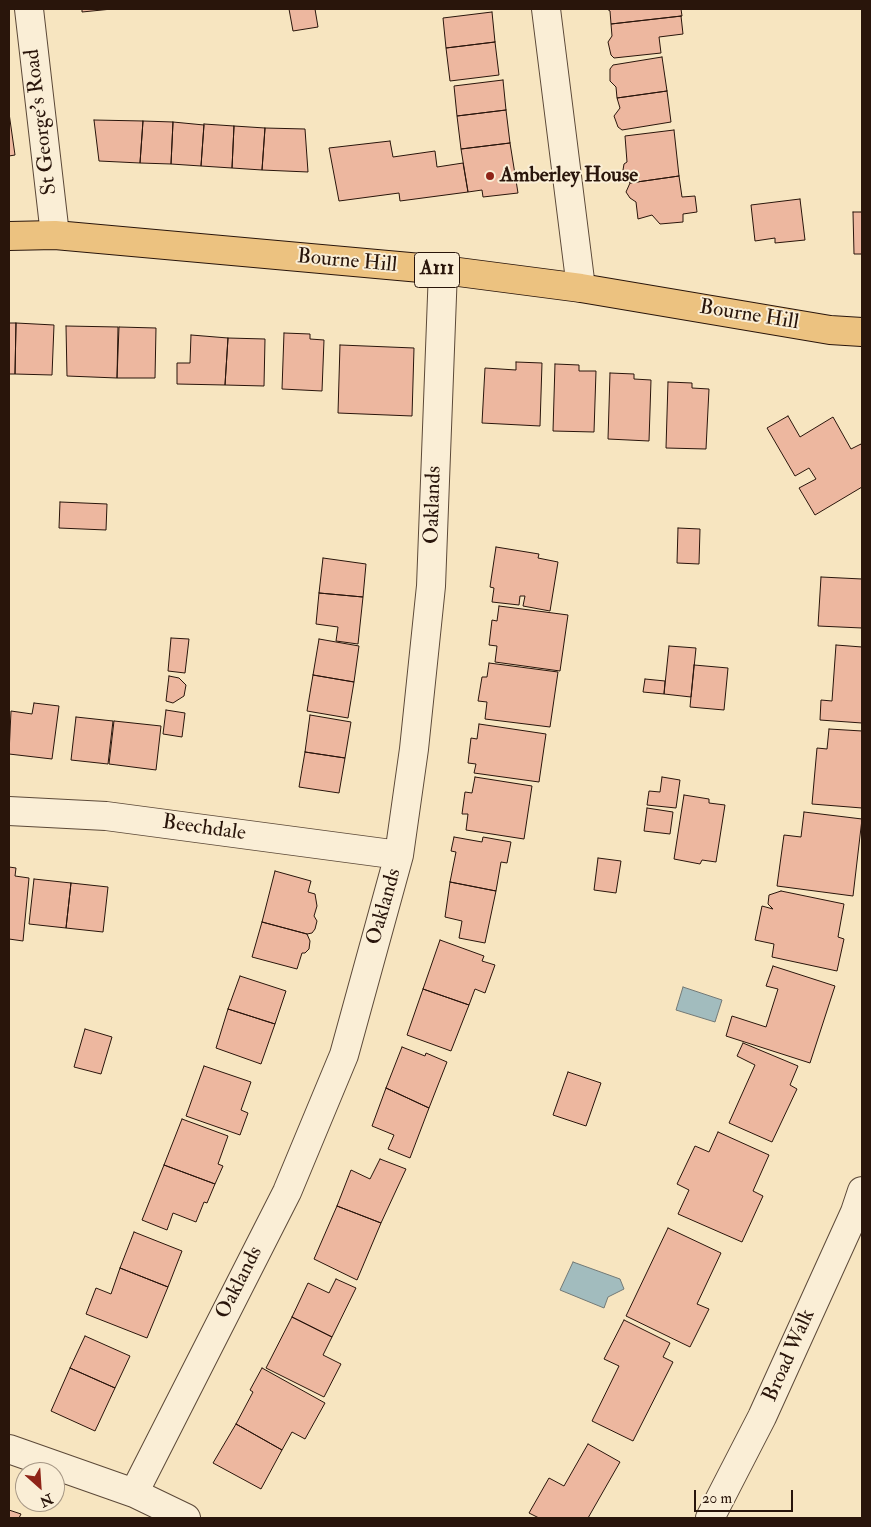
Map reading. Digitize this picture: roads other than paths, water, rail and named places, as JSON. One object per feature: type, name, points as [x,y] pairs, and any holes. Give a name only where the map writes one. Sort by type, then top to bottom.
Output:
[{"type":"main road","name":"Bourne Hill","points":[[9,236],[55,235],[442,270],[581,288],[830,330],[862,332]]},
{"type":"street","name":"St George's Road","points":[[29,9],[55,235]]},
{"type":"street","points":[[546,9],[581,288]]},
{"type":"street","name":"Oaklands","points":[[134,1493],[287,1192],[344,1055],[399,855],[414,749],[431,586],[442,270]]},
{"type":"street","name":"Beechdale","points":[[9,811],[106,816],[399,855]]},
{"type":"street","name":"Broad Walk","points":[[710,1518],[762,1417],[855,1212],[862,1191]]},
{"type":"street","points":[[9,1449],[134,1493],[186,1518]]},
{"type":"water","points":[[683,987],[722,1000],[715,1022],[676,1010]]},
{"type":"water","points":[[573,1262],[620,1279],[624,1289],[608,1297],[604,1308],[560,1290]]},
{"type":"place","name":"Amberley House","points":[[490,176]]}]
